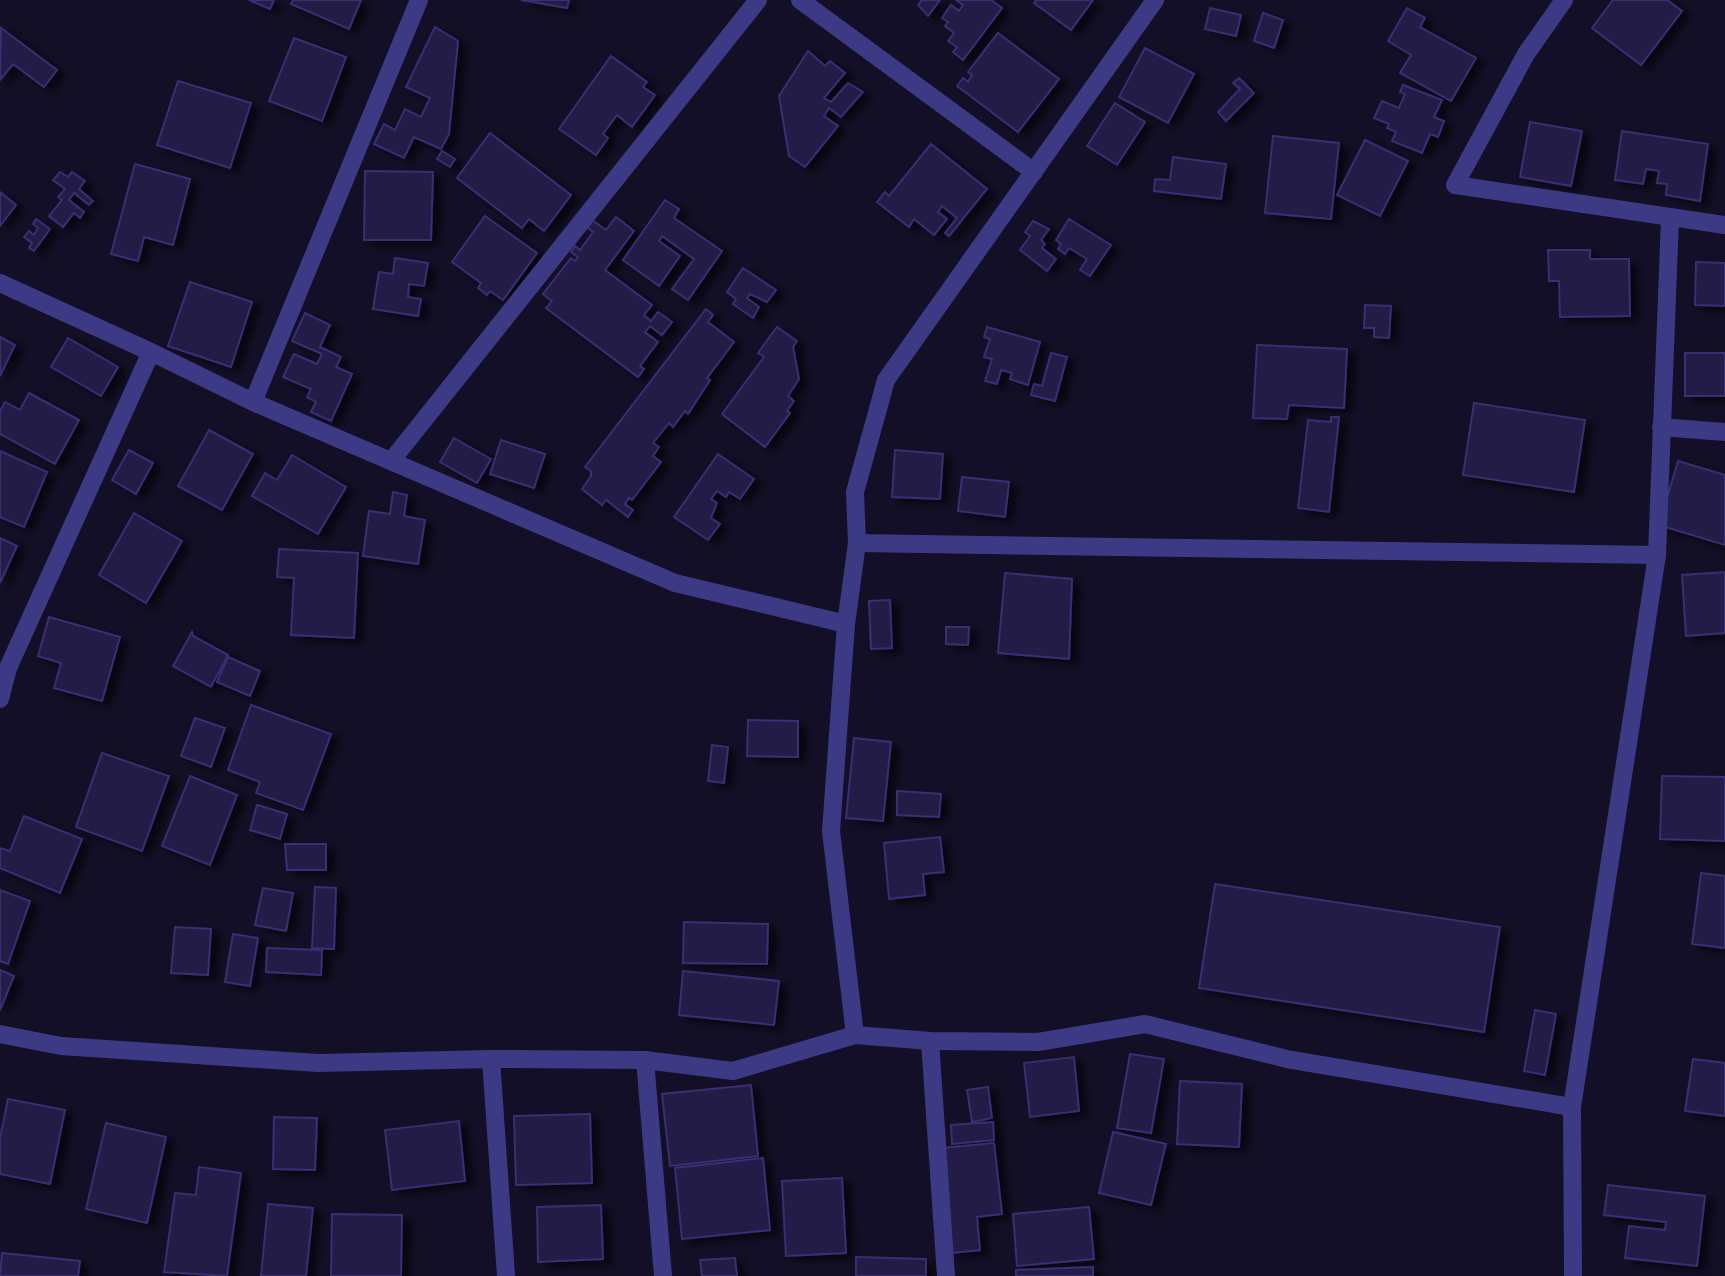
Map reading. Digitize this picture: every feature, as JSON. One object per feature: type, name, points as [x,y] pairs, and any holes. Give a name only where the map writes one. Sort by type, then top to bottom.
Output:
[{"type":"street","points":[[253,402],[419,0]]},
{"type":"street","points":[[392,460],[758,0]]},
{"type":"street","points":[[800,0],[1034,173]]},
{"type":"street","points":[[855,1035],[831,831],[846,624],[857,543],[855,492],[886,380],[1155,0]]},
{"type":"street","points":[[1564,0],[1526,54],[1455,185],[1670,219],[1725,225]]},
{"type":"street","points":[[1573,1276],[1572,1107],[1657,555],[1670,219]]},
{"type":"street","points":[[0,282],[253,402],[676,583],[846,624]]},
{"type":"street","points":[[0,699],[8,668],[151,352]]},
{"type":"street","points":[[1661,427],[1725,432]]},
{"type":"street","points":[[857,543],[1657,555]]},
{"type":"street","points":[[0,1034],[61,1046],[318,1063],[491,1059],[645,1060],[733,1071],[855,1035],[930,1041],[1038,1042],[1145,1024],[1287,1059],[1572,1107]]},
{"type":"street","points":[[930,1041],[946,1276]]},
{"type":"street","points":[[491,1059],[506,1276]]},
{"type":"street","points":[[645,1060],[663,1276]]},
{"type":"building","points":[[249,0],[274,0],[270,9]]},
{"type":"building","points":[[293,0],[361,0],[349,29],[291,4]]},
{"type":"building","points":[[521,0],[569,0],[567,8]]},
{"type":"building","points":[[922,0],[940,0],[928,16],[918,5]]},
{"type":"building","points":[[956,0],[991,0],[1002,8],[963,60],[953,52],[957,47],[948,41],[954,33],[945,26],[948,22],[942,18],[951,5],[959,11],[963,5]]},
{"type":"building","points":[[1036,0],[1093,0],[1071,30],[1034,3]]},
{"type":"building","points":[[1613,0],[1667,0],[1682,11],[1641,65],[1592,28]]},
{"type":"building","points":[[1210,8],[1241,15],[1236,36],[1205,29]]},
{"type":"building","points":[[1407,8],[1425,18],[1420,27],[1476,58],[1451,101],[1400,73],[1411,55],[1388,41]]},
{"type":"building","points":[[1263,13],[1283,20],[1274,48],[1254,41]]},
{"type":"building","points":[[435,27],[458,41],[449,134],[441,149],[414,137],[404,158],[374,144],[384,124],[395,130],[405,109],[421,117],[430,98],[406,87]]},
{"type":"building","points":[[1,28],[57,70],[44,87],[13,64],[0,80]]},
{"type":"building","points":[[998,33],[1059,79],[1018,132],[957,86],[963,78],[968,82],[972,75],[968,72]]},
{"type":"building","points":[[294,38],[346,57],[322,121],[269,101]]},
{"type":"building","points":[[1145,48],[1194,74],[1168,123],[1119,97]]},
{"type":"building","points":[[808,51],[825,66],[830,61],[845,73],[824,98],[831,102],[848,83],[863,92],[841,117],[829,108],[824,116],[838,126],[805,167],[789,156],[779,96]]},
{"type":"building","points":[[611,56],[647,82],[643,87],[655,95],[632,127],[617,115],[603,134],[608,138],[596,155],[559,129]]},
{"type":"building","points":[[1239,78],[1254,93],[1226,121],[1218,112],[1240,89],[1233,83]]},
{"type":"building","points":[[178,81],[251,103],[230,168],[157,145]]},
{"type":"building","points":[[1403,85],[1442,100],[1434,117],[1444,121],[1438,137],[1430,134],[1422,153],[1392,141],[1396,132],[1387,128],[1389,124],[1374,118],[1382,101],[1399,108],[1405,94],[1400,92]]},
{"type":"building","points":[[1115,103],[1145,122],[1117,165],[1087,146]]},
{"type":"building","points":[[1530,122],[1582,131],[1571,186],[1520,177]]},
{"type":"building","points":[[1622,131],[1708,144],[1700,201],[1666,195],[1667,184],[1657,183],[1659,171],[1646,169],[1643,184],[1615,180]]},
{"type":"building","points":[[490,133],[571,195],[544,231],[529,219],[522,228],[457,178]]},
{"type":"building","points":[[1273,136],[1339,143],[1331,219],[1265,213]]},
{"type":"building","points":[[1365,140],[1408,161],[1380,216],[1337,195]]},
{"type":"building","points":[[931,144],[987,189],[949,236],[945,233],[957,218],[942,206],[938,212],[947,219],[934,235],[914,219],[909,227],[877,202],[885,192],[889,196]]},
{"type":"building","points":[[442,151],[455,159],[450,167],[437,159]]},
{"type":"building","points":[[1173,157],[1226,164],[1221,199],[1154,191],[1155,179],[1170,180]]},
{"type":"building","points":[[135,164],[190,179],[173,245],[144,237],[138,261],[111,254]]},
{"type":"building","points":[[365,171],[433,172],[431,240],[364,240]]},
{"type":"building","points":[[60,172],[68,177],[72,172],[85,181],[79,189],[93,201],[89,205],[74,193],[69,200],[84,212],[80,218],[74,213],[63,227],[49,216],[62,200],[58,197],[65,189],[53,180]]},
{"type":"building","points":[[0,192],[16,205],[0,226]]},
{"type":"building","points":[[665,200],[679,209],[674,218],[722,251],[688,300],[672,289],[694,259],[662,236],[659,241],[680,256],[659,286],[623,260]]},
{"type":"building","points":[[485,216],[537,253],[503,300],[490,291],[487,295],[478,288],[481,283],[452,262]]},
{"type":"building","points":[[616,217],[634,231],[605,270],[652,305],[644,315],[651,321],[658,312],[672,322],[662,335],[650,326],[645,332],[658,342],[640,366],[644,369],[638,377],[546,308],[552,301],[543,294],[571,258],[575,261],[578,257],[571,252],[575,246],[580,250],[593,232],[587,227],[592,220],[606,230]]},
{"type":"building","points":[[36,219],[50,229],[34,251],[29,248],[32,243],[24,237],[29,231],[34,235],[38,228],[33,224]]},
{"type":"building","points":[[1069,219],[1111,245],[1090,276],[1080,270],[1087,259],[1069,248],[1065,254],[1058,249],[1061,244],[1056,240]]},
{"type":"building","points":[[1033,221],[1049,229],[1041,240],[1045,244],[1042,248],[1056,259],[1047,271],[1020,250],[1030,236],[1025,232]]},
{"type":"building","points":[[1548,250],[1590,250],[1590,259],[1629,259],[1630,316],[1560,317],[1559,281],[1549,281]]},
{"type":"building","points":[[395,258],[428,263],[424,286],[409,284],[408,297],[421,299],[418,316],[373,309],[379,272],[393,274]]},
{"type":"building","points":[[1696,262],[1725,263],[1725,306],[1695,305]]},
{"type":"building","points":[[743,268],[776,290],[767,302],[750,294],[747,298],[759,307],[753,318],[733,304],[736,299],[727,292]]},
{"type":"building","points":[[190,282],[252,302],[231,367],[168,346]]},
{"type":"building","points":[[1365,305],[1391,306],[1389,338],[1374,337],[1374,328],[1364,328]]},
{"type":"building","points":[[706,309],[713,315],[708,322],[734,342],[707,378],[710,380],[688,414],[685,411],[673,427],[669,423],[653,443],[659,447],[653,456],[661,462],[632,500],[629,498],[625,504],[633,510],[628,517],[606,500],[602,505],[582,489],[591,476],[591,471],[585,467]]},
{"type":"building","points":[[305,313],[330,325],[320,347],[341,357],[336,367],[352,374],[331,421],[311,412],[316,402],[307,397],[311,389],[283,377],[294,354],[317,364],[322,354],[292,341]]},
{"type":"building","points":[[777,327],[797,341],[793,347],[799,379],[788,396],[794,401],[787,411],[790,413],[765,447],[722,414],[764,357],[758,353]]},
{"type":"building","points":[[987,327],[1040,342],[1028,385],[1010,379],[1012,373],[1001,370],[997,384],[985,381],[992,359],[984,357],[990,339],[984,337]]},
{"type":"building","points":[[0,337],[15,345],[0,376]]},
{"type":"building","points":[[68,338],[118,367],[101,396],[51,367]]},
{"type":"building","points":[[1257,345],[1347,349],[1344,408],[1289,405],[1287,419],[1253,418]]},
{"type":"building","points":[[1051,353],[1067,357],[1055,401],[1031,395],[1034,384],[1042,386]]},
{"type":"building","points":[[1685,353],[1725,353],[1725,396],[1685,396]]},
{"type":"building","points":[[29,393],[79,420],[55,464],[0,434],[0,411],[5,402],[20,410]]},
{"type":"building","points":[[1474,403],[1585,420],[1574,492],[1463,475]]},
{"type":"building","points":[[1331,417],[1339,417],[1329,512],[1298,508],[1308,420],[1331,422]]},
{"type":"building","points":[[209,430],[253,454],[222,510],[178,486]]},
{"type":"building","points":[[454,438],[491,459],[477,483],[440,462]]},
{"type":"building","points":[[501,440],[545,454],[534,488],[490,474]]},
{"type":"building","points":[[129,450],[153,463],[136,494],[112,480]]},
{"type":"building","points":[[895,450],[943,454],[940,499],[892,497]]},
{"type":"building","points":[[0,451],[47,472],[24,527],[0,517]]},
{"type":"building","points":[[718,454],[754,479],[740,499],[729,492],[726,497],[717,491],[711,499],[717,503],[711,518],[720,524],[708,540],[674,517]]},
{"type":"building","points":[[292,455],[346,487],[318,534],[252,496],[265,473],[277,480]]},
{"type":"building","points":[[1678,461],[1725,475],[1725,545],[1659,525]]},
{"type":"building","points":[[962,477],[1009,482],[1005,517],[958,511]]},
{"type":"building","points":[[393,492],[407,495],[404,516],[425,520],[418,564],[363,556],[369,511],[390,514]]},
{"type":"building","points":[[134,513],[182,541],[146,603],[99,575]]},
{"type":"building","points":[[0,538],[17,546],[0,583]]},
{"type":"building","points":[[279,549],[358,553],[354,638],[291,635],[294,578],[277,577]]},
{"type":"building","points":[[1725,572],[1725,633],[1686,636],[1682,575]]},
{"type":"building","points":[[1005,573],[1072,579],[1069,659],[998,653]]},
{"type":"building","points":[[890,600],[892,648],[871,649],[869,601]]},
{"type":"building","points":[[49,617],[120,637],[102,701],[54,688],[61,663],[38,656]]},
{"type":"building","points":[[946,627],[969,627],[968,645],[946,644]]},
{"type":"building","points":[[192,632],[193,636],[228,655],[211,687],[173,666]]},
{"type":"building","points":[[228,657],[260,671],[250,696],[217,682]]},
{"type":"building","points":[[251,705],[331,734],[303,810],[256,793],[260,782],[228,770]]},
{"type":"building","points":[[195,718],[225,728],[211,767],[181,756]]},
{"type":"building","points":[[748,720],[798,721],[798,757],[747,756]]},
{"type":"building","points":[[854,738],[891,742],[883,821],[846,818]]},
{"type":"building","points":[[712,745],[728,747],[724,783],[708,781]]},
{"type":"building","points":[[102,753],[169,776],[142,851],[76,827]]},
{"type":"building","points":[[190,776],[237,795],[210,865],[162,846]]},
{"type":"building","points":[[1662,776],[1725,777],[1725,841],[1660,839]]},
{"type":"building","points":[[897,791],[941,794],[939,817],[897,815]]},
{"type":"building","points":[[257,805],[287,814],[280,839],[250,830]]},
{"type":"building","points":[[24,816],[82,839],[60,893],[0,868],[0,848],[10,851]]},
{"type":"building","points":[[940,837],[944,872],[923,874],[925,895],[889,899],[884,843]]},
{"type":"building","points":[[285,844],[326,844],[326,870],[287,870]]},
{"type":"building","points":[[1701,873],[1725,876],[1725,948],[1692,944]]},
{"type":"building","points":[[1215,884],[1500,927],[1484,1032],[1199,988]]},
{"type":"building","points":[[315,887],[336,888],[334,949],[312,948]]},
{"type":"building","points":[[263,888],[293,893],[286,931],[255,925]]},
{"type":"building","points":[[0,890],[30,901],[8,964],[0,961]]},
{"type":"building","points":[[684,922],[768,924],[767,964],[683,963]]},
{"type":"building","points":[[175,927],[211,929],[208,975],[171,973]]},
{"type":"building","points":[[233,934],[258,938],[250,986],[225,982]]},
{"type":"building","points":[[267,948],[322,950],[321,975],[266,972]]},
{"type":"building","points":[[0,970],[14,976],[0,1010]]},
{"type":"building","points":[[683,971],[779,981],[774,1025],[679,1015]]},
{"type":"building","points":[[1535,1010],[1556,1014],[1545,1075],[1524,1071]]},
{"type":"building","points":[[1130,1054],[1164,1059],[1151,1133],[1117,1128]]},
{"type":"building","points":[[1074,1057],[1079,1111],[1030,1117],[1024,1063]]},
{"type":"building","points":[[1693,1059],[1725,1063],[1725,1116],[1685,1111]]},
{"type":"building","points":[[1180,1081],[1242,1084],[1239,1147],[1177,1144]]},
{"type":"building","points":[[751,1085],[758,1156],[670,1166],[662,1094]]},
{"type":"building","points":[[988,1087],[992,1118],[972,1122],[967,1090]]},
{"type":"building","points":[[8,1099],[65,1110],[50,1184],[0,1174],[0,1138]]},
{"type":"building","points":[[590,1114],[592,1183],[516,1185],[514,1116]]},
{"type":"building","points":[[274,1117],[317,1118],[315,1170],[273,1169]]},
{"type":"building","points":[[459,1121],[465,1181],[392,1190],[385,1130]]},
{"type":"building","points":[[993,1122],[994,1140],[952,1144],[951,1125]]},
{"type":"building","points":[[106,1123],[166,1137],[147,1223],[86,1209]]},
{"type":"building","points":[[1113,1132],[1166,1144],[1151,1205],[1099,1193]]},
{"type":"building","points":[[994,1143],[1002,1214],[977,1217],[980,1250],[952,1253],[942,1148]]},
{"type":"building","points":[[763,1158],[770,1230],[682,1239],[675,1168]]},
{"type":"building","points":[[199,1167],[241,1173],[227,1276],[164,1272],[175,1193],[196,1195]]},
{"type":"building","points":[[842,1178],[846,1253],[786,1256],[782,1181]]},
{"type":"building","points":[[1608,1185],[1705,1196],[1697,1266],[1625,1258],[1629,1226],[1665,1230],[1666,1222],[1604,1215]]},
{"type":"building","points":[[268,1204],[313,1208],[306,1276],[261,1276]]},
{"type":"building","points":[[601,1205],[603,1259],[538,1262],[537,1207]]},
{"type":"building","points":[[1089,1207],[1094,1259],[1017,1266],[1013,1214]]},
{"type":"building","points":[[332,1214],[402,1215],[401,1276],[331,1276]]},
{"type":"building","points":[[2,1253],[80,1261],[78,1276],[0,1276]]},
{"type":"building","points":[[856,1257],[926,1259],[926,1276],[856,1276]]},
{"type":"building","points":[[735,1258],[737,1276],[702,1276],[700,1260]]},
{"type":"building","points":[[1093,1267],[1093,1276],[1016,1276],[1016,1270]]}]
